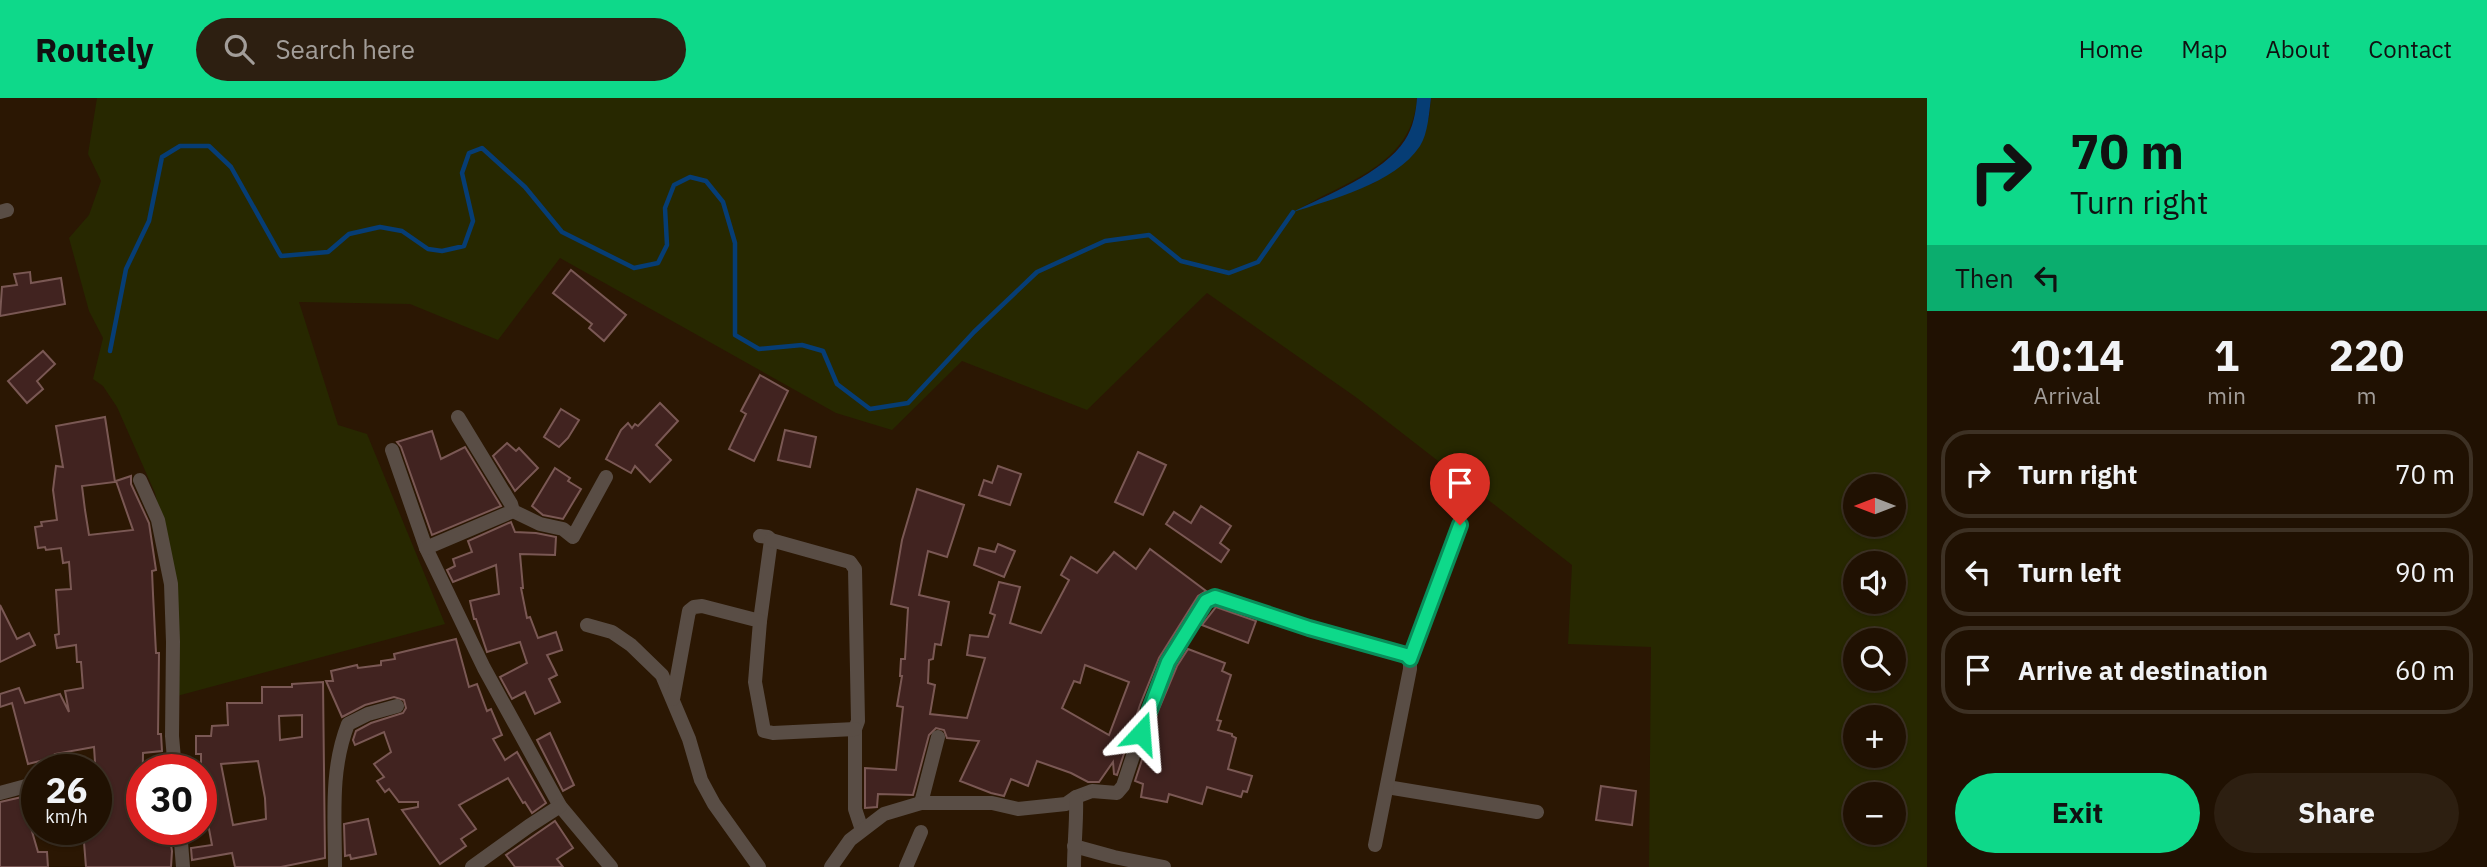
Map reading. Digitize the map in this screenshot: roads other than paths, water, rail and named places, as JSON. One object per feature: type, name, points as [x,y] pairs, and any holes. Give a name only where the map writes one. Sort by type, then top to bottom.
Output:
[{"type":"street","points":[[458,417],[511,504],[513,512]]},
{"type":"street","points":[[392,450],[426,548],[484,668],[560,806],[611,867]]},
{"type":"street","points":[[426,548],[513,512],[540,524],[563,529],[573,537],[606,477]]},
{"type":"street","points":[[140,480],[158,520],[171,584],[174,754]]},
{"type":"street","points":[[1375,845],[1410,659],[1460,525]]},
{"type":"street","points":[[855,729],[773,733],[764,731],[755,682],[765,538],[850,562],[853,566],[858,721],[855,729],[855,809],[862,830]]},
{"type":"street","points":[[831,867],[850,840],[884,814],[920,803],[992,803],[1018,809],[1066,804],[1092,791],[1117,793],[1123,786],[1149,708],[1168,662],[1206,601],[1215,597],[1309,628],[1406,655],[1410,659]]},
{"type":"street","points":[[673,699],[689,611],[694,607],[702,607],[760,621]]},
{"type":"street","points":[[587,625],[612,632],[631,645],[662,675],[689,739],[701,780],[713,804],[759,867]]},
{"type":"street","points":[[335,867],[335,767],[348,724],[368,714],[397,706]]},
{"type":"street","points":[[920,803],[938,737]]},
{"type":"street","points":[[0,793],[21,787]]},
{"type":"street","points":[[1387,787],[1537,812]]},
{"type":"street","points":[[1074,867],[1076,797]]},
{"type":"street","points":[[472,867],[560,806]]},
{"type":"street","points":[[906,867],[921,832]]},
{"type":"street","points":[[181,845],[183,867]]},
{"type":"street","points":[[1073,846],[1114,858],[1164,867]]},
{"type":"water","points":[[1417,98],[1431,98],[1429,116],[1423,141],[1409,159],[1379,180],[1343,196],[1291,213],[1353,182],[1383,163],[1405,140],[1415,114]]},
{"type":"waterway","points":[[110,351],[126,269],[149,221],[162,157],[180,146],[209,146],[231,167],[281,256],[328,252],[349,234],[380,227],[402,231],[428,249],[442,251],[464,246],[473,221],[462,173],[469,153],[482,148],[525,187],[562,232],[634,268],[658,263],[667,245],[665,208],[674,185],[690,177],[706,181],[723,202],[735,243],[735,335],[759,349],[802,345],[823,351],[837,384],[870,409],[908,403],[974,332],[1037,272],[1105,241],[1149,235],[1181,261],[1229,273],[1258,262],[1293,212]]}]
